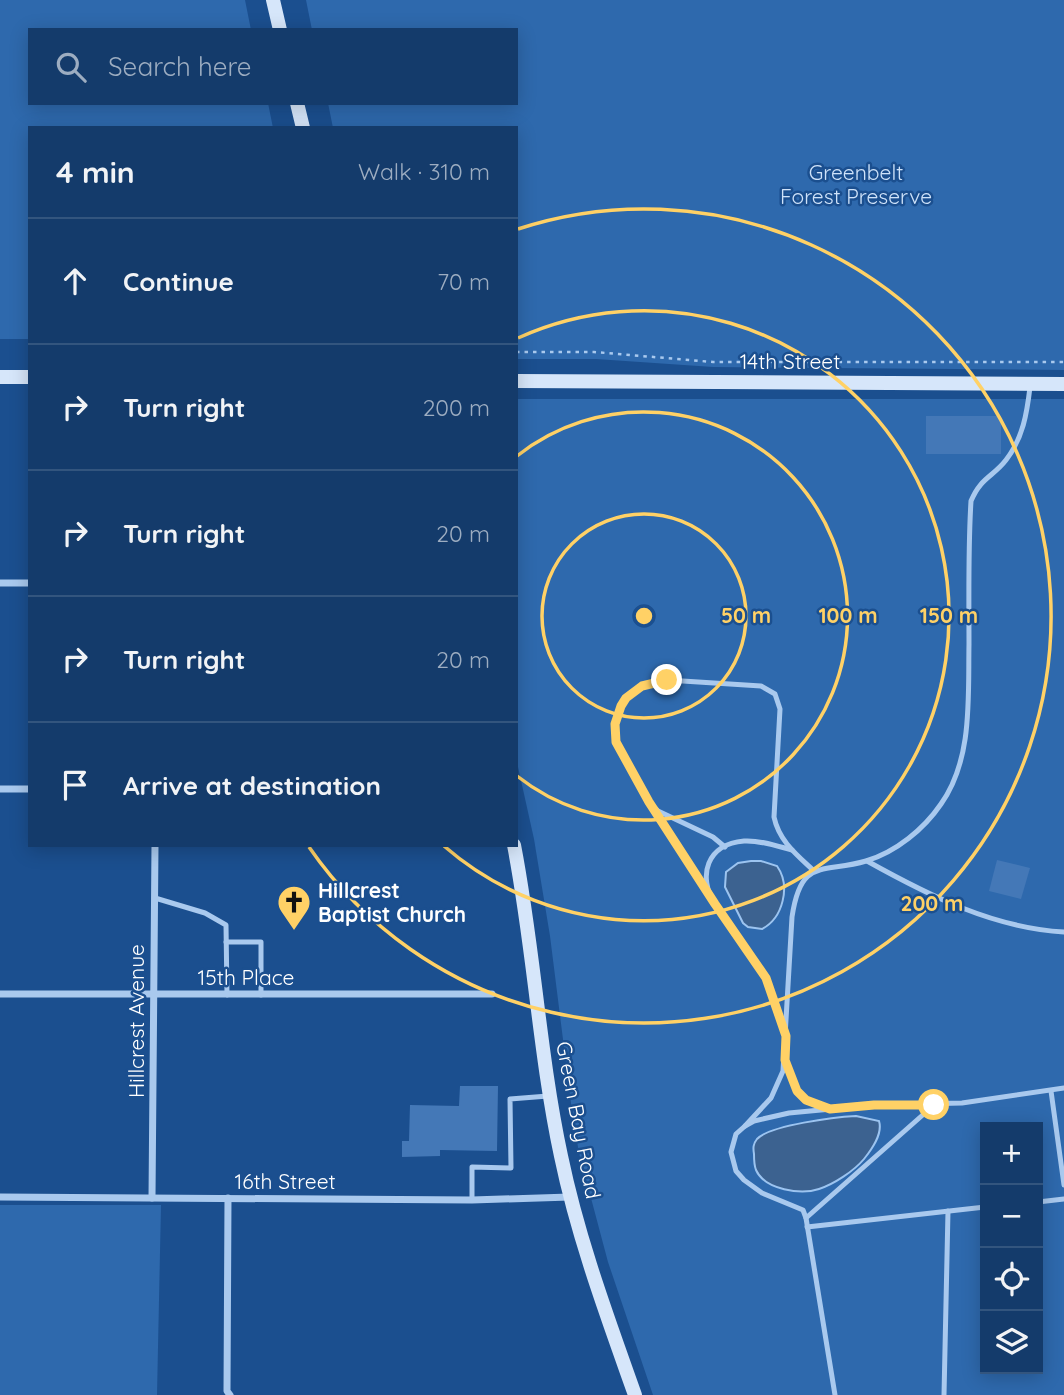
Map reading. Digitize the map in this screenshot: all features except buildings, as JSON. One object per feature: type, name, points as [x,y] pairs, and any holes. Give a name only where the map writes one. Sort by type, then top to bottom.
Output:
[{"type":"main road","points":[[273,0],[279,28]]},
{"type":"main road","points":[[297,105],[303,126]]},
{"type":"main road","points":[[0,377],[28,377]]},
{"type":"main road","name":"14th Street","points":[[518,380],[1064,384]]},
{"type":"main road","name":"Green Bay Road","points":[[514,847],[528,926],[549,1096],[570,1197],[605,1314],[635,1395]]},
{"type":"street","points":[[0,583],[28,583]]},
{"type":"street","points":[[0,789],[28,789]]},
{"type":"street","name":"Hillcrest Avenue","points":[[152,1198],[155,847]]},
{"type":"street","name":"15th Place","points":[[0,994],[492,993]]},
{"type":"street","name":"16th Street","points":[[0,1197],[472,1200],[570,1197]]},
{"type":"street","points":[[228,1198],[227,1391],[230,1395]]},
{"type":"lane","points":[[835,1395],[803,1210],[762,1193],[744,1180],[736,1171],[731,1152],[736,1134],[771,1098],[783,1071],[795,899],[801,885],[814,871],[867,860],[897,846],[926,821],[941,804],[952,784],[961,760],[968,708],[971,501],[977,487],[1005,462],[1014,449],[1028,409],[1031,384]]},
{"type":"lane","points":[[786,1036],[766,978],[649,802],[616,742],[615,724],[626,698],[642,686],[667,680],[769,688],[778,700],[774,817],[781,838],[814,871]]},
{"type":"lane","points":[[649,802],[658,811],[704,832],[725,847]]},
{"type":"lane","points":[[708,893],[705,883],[708,864],[712,856],[725,847],[734,843],[755,842],[792,850]]},
{"type":"lane","points":[[867,860],[900,879],[1001,922],[1064,932]]},
{"type":"lane","points":[[155,898],[205,914],[226,925],[227,995]]},
{"type":"lane","points":[[226,942],[261,942],[261,995]]},
{"type":"lane","points":[[785,1060],[791,1080],[806,1100],[830,1109]]},
{"type":"lane","points":[[744,1126],[789,1113],[874,1105],[962,1103],[1064,1088]]},
{"type":"lane","points":[[1051,1091],[1064,1185]]},
{"type":"lane","points":[[472,1200],[472,1167],[511,1168],[510,1099],[549,1096]]},
{"type":"lane","points":[[806,1218],[934,1105]]},
{"type":"lane","points":[[1043,1201],[1064,1199]]},
{"type":"lane","points":[[807,1227],[980,1208]]},
{"type":"lane","points":[[944,1395],[948,1211]]},
{"type":"path","points":[[518,352],[594,352],[713,362],[1064,362]]},
{"type":"green space","points":[[0,0],[245,0],[251,28],[28,28],[28,105],[268,105],[273,126],[28,126],[28,339],[0,339]]},
{"type":"green space","name":"Greenbelt Forest Preserve","points":[[306,0],[1064,0],[1064,370],[713,367],[596,359],[518,359],[518,126],[333,126],[328,105],[518,105],[518,28],[312,28]]},
{"type":"green space","points":[[518,399],[1064,399],[1064,1395],[653,1395],[608,1262],[579,1153],[534,839],[518,767]]},
{"type":"green space","points":[[0,1205],[161,1205],[157,1395],[0,1395]]},
{"type":"shaded area","points":[[751,861],[777,866],[784,883],[780,910],[762,929],[748,927],[743,923],[725,887],[726,872],[738,863]]},
{"type":"shaded area","points":[[856,1116],[879,1121],[878,1136],[860,1164],[831,1184],[811,1191],[794,1191],[767,1182],[756,1170],[754,1146],[757,1139],[764,1134],[804,1123]]},
{"type":"place","name":"Hillcrest Baptist Church","points":[[294,932]]},
{"type":"route","points":[[667,680],[642,686],[626,698],[615,724],[616,742],[649,802],[766,978],[780,1013],[786,1036],[785,1060],[797,1091],[806,1100],[830,1109],[874,1105],[934,1105]]}]
